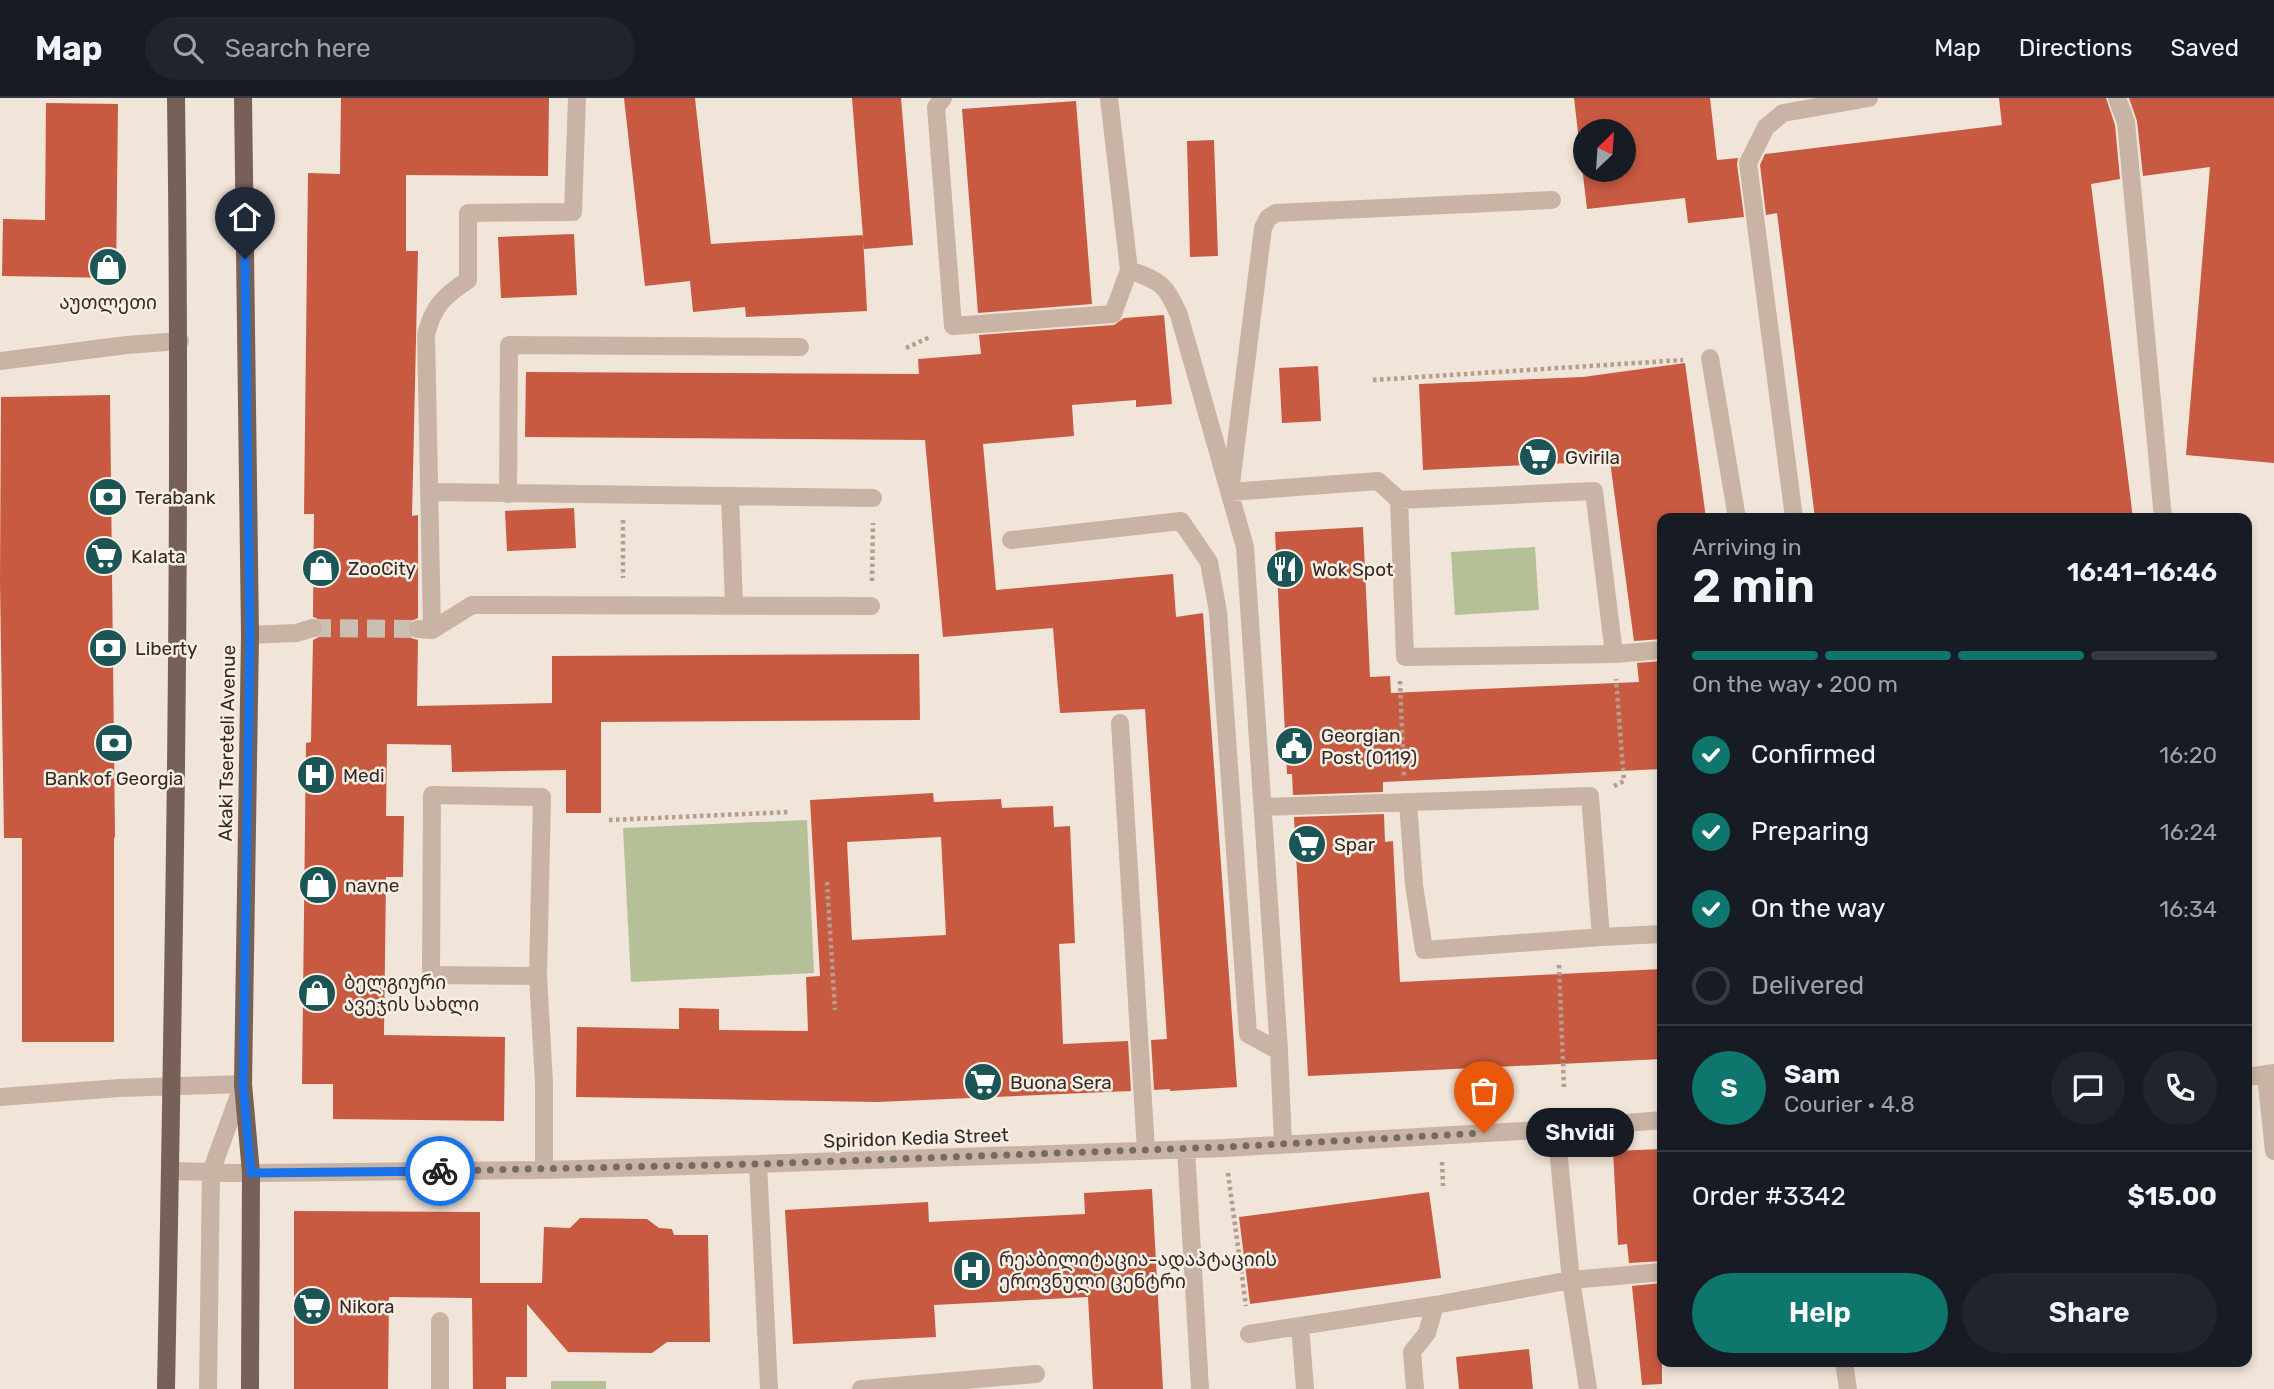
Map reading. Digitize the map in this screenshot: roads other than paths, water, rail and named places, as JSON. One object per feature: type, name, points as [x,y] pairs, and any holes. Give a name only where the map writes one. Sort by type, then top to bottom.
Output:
[{"type":"main road","points":[[166,1389],[177,727],[180,341],[176,98]]},
{"type":"main road","name":"Akaki Tsereteli Avenue","points":[[243,98],[250,635],[243,1084],[251,1173],[250,1389]]},
{"type":"street","points":[[577,98],[573,212],[468,213],[468,281],[447,293],[431,316],[426,335],[431,492],[425,630],[472,605],[871,606]]},
{"type":"street","points":[[943,98],[936,107],[953,326],[1113,314],[1129,270],[1109,98]]},
{"type":"street","points":[[1793,513],[1748,163],[1766,127],[1783,113],[1870,98]]},
{"type":"street","points":[[2117,98],[2126,122],[2163,513]]},
{"type":"street","points":[[1230,492],[1263,228],[1268,218],[1276,213],[1552,200]]},
{"type":"street","points":[[1129,270],[1151,277],[1168,290],[1180,314],[1245,547],[1264,807],[1283,1144]]},
{"type":"street","points":[[0,361],[180,341]]},
{"type":"street","points":[[508,494],[509,345],[800,347]]},
{"type":"street","points":[[1710,358],[1736,513]]},
{"type":"street","points":[[1230,492],[1378,481],[1399,500],[1594,491],[1615,654]]},
{"type":"street","points":[[431,492],[873,498]]},
{"type":"street","points":[[730,496],[734,605]]},
{"type":"street","points":[[1399,500],[1405,657],[1615,654],[1657,650]]},
{"type":"street","points":[[1011,540],[1181,521],[1209,562],[1218,612],[1248,1034],[1279,1051]]},
{"type":"street","points":[[250,635],[296,634],[313,628]]},
{"type":"street","points":[[1120,723],[1146,1150]]},
{"type":"street","points":[[538,976],[431,975],[432,794],[542,797],[538,976],[544,1083],[544,1170]]},
{"type":"street","points":[[1264,807],[1590,796],[1601,937]]},
{"type":"street","points":[[1408,802],[1414,885],[1424,950],[1657,934]]},
{"type":"street","points":[[2252,1076],[2270,1074],[2274,1151]]},
{"type":"street","points":[[0,1097],[170,1085],[243,1084],[211,1172],[208,1389]]},
{"type":"street","name":"Spiridon Kedia Street","points":[[170,1171],[251,1173],[544,1170],[758,1164],[1186,1149],[1556,1129],[1657,1120]]},
{"type":"street","points":[[1556,1129],[1571,1280],[1588,1389]]},
{"type":"street","points":[[1186,1149],[1200,1389]]},
{"type":"street","points":[[758,1164],[769,1389]]},
{"type":"street","points":[[1249,1334],[1434,1306],[1571,1280],[1657,1272]]},
{"type":"street","points":[[1415,1389],[1412,1352],[1427,1333],[1434,1306]]},
{"type":"street","points":[[440,1321],[440,1389]]},
{"type":"street","points":[[1300,1326],[1305,1389]]},
{"type":"street","points":[[1845,1367],[1848,1389]]},
{"type":"street","points":[[861,1389],[1036,1374]]},
{"type":"tunnel","points":[[313,628],[418,629]]},
{"type":"place","name":"აუთლეთი","points":[[108,267]]},
{"type":"place","name":"Gvirila","points":[[1538,457]]},
{"type":"place","name":"Terabank","points":[[108,497]]},
{"type":"place","name":"Kalata","points":[[104,556]]},
{"type":"place","name":"ZooCity","points":[[321,568]]},
{"type":"place","name":"Wok Spot","points":[[1285,569]]},
{"type":"place","name":"Liberty","points":[[108,648]]},
{"type":"place","name":"Bank of Georgia","points":[[114,743]]},
{"type":"place","name":"Georgian Post (0119)","points":[[1294,746]]},
{"type":"place","name":"Medi","points":[[316,775]]},
{"type":"place","name":"Spar","points":[[1307,844]]},
{"type":"place","name":"navne","points":[[318,885]]},
{"type":"place","name":"ბელგიური ავეჯის სახლი","points":[[317,993]]},
{"type":"place","name":"Buona Sera","points":[[983,1082]]},
{"type":"place","name":"Shvidi","points":[[1484,1133]]},
{"type":"place","name":"რეაბილიტაცია-ადაპტაციის ეროვნული ცენტრი","points":[[972,1270]]},
{"type":"place","name":"Nikora","points":[[312,1306]]}]
